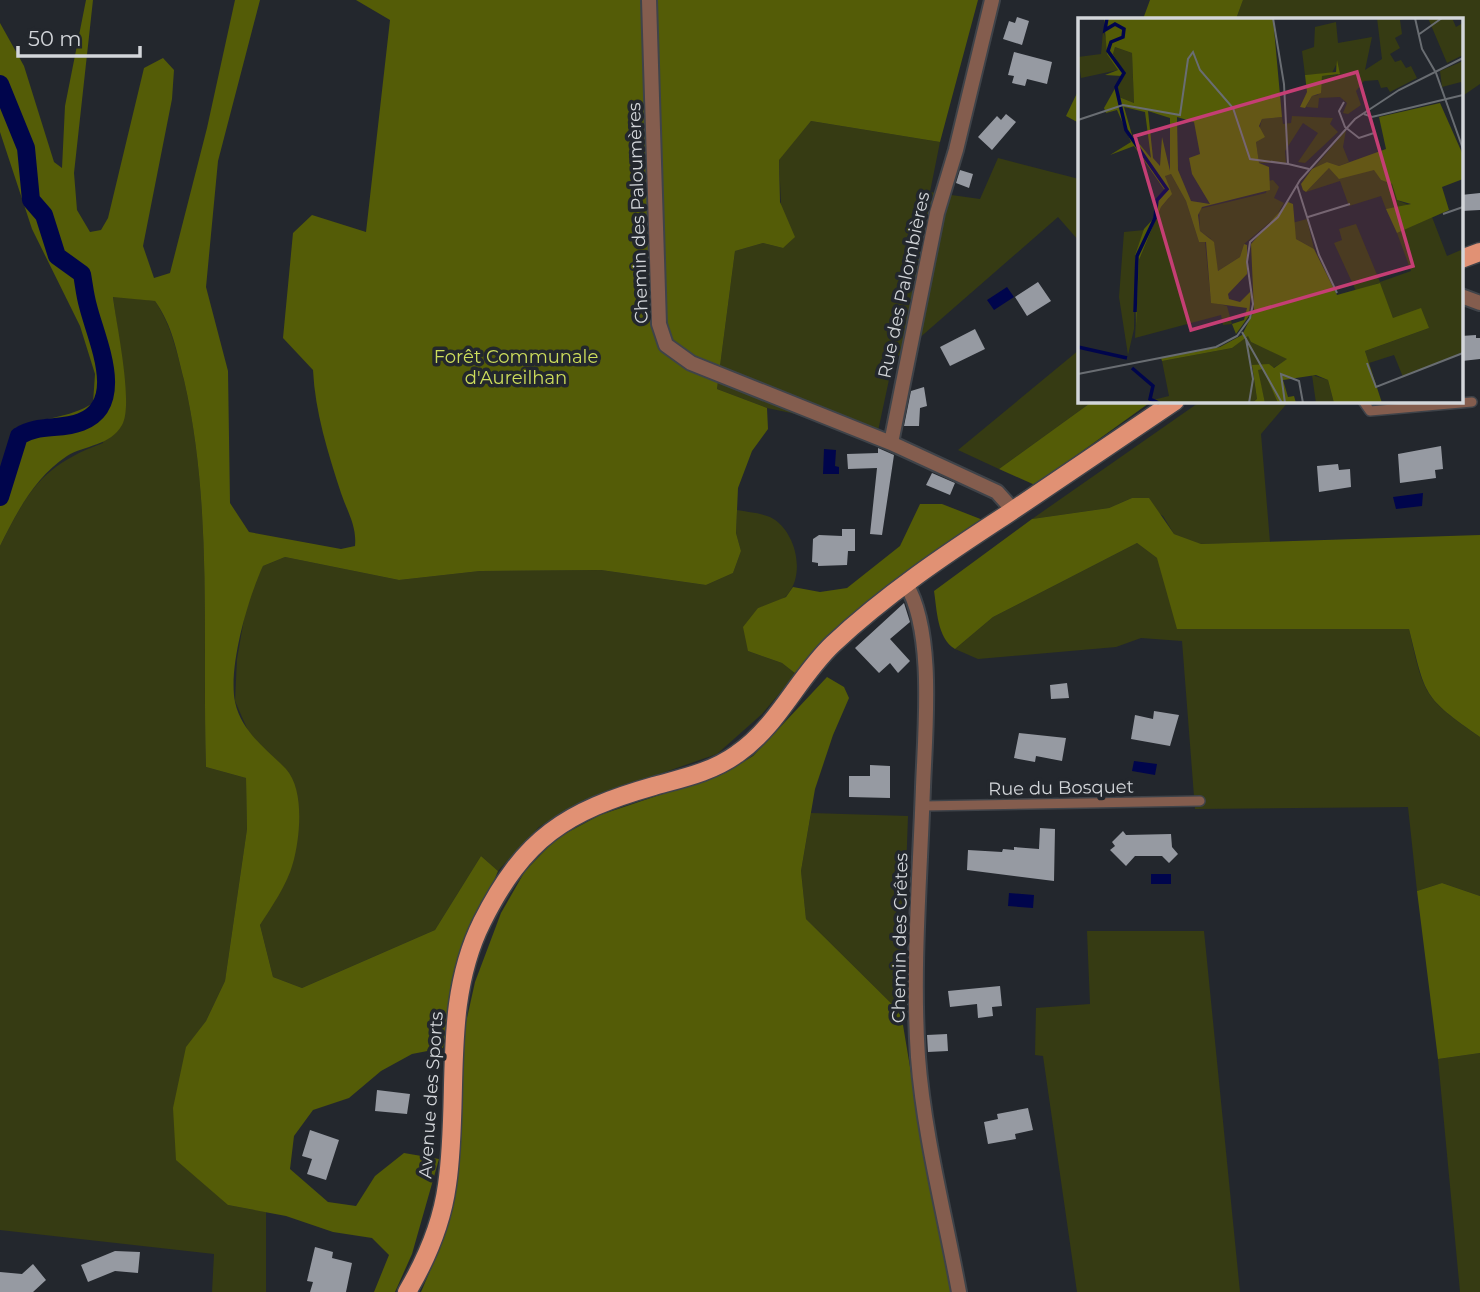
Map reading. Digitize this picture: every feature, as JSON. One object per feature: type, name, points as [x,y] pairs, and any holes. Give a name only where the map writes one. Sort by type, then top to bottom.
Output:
[{"type":"main road","points":[[1462,259],[1480,252]]},
{"type":"main road","name":"Avenue des Sports","points":[[407,1292],[430,1243],[447,1186],[457,1012],[480,926],[521,860],[572,816],[602,801],[708,770],[737,754],[759,735],[831,645],[906,584],[1174,402]]},
{"type":"street","name":"Chemin des Paloumères","points":[[649,0],[659,324],[666,345],[691,363],[891,443]]},
{"type":"street","name":"Rue des Palombières","points":[[891,443],[937,213],[956,150],[992,0]]},
{"type":"street","points":[[1462,296],[1480,303]]},
{"type":"street","points":[[891,443],[997,492],[1013,510]]},
{"type":"street","name":"Chemin des Crêtes","points":[[906,584],[915,598],[923,625],[925,724],[917,966],[919,1060],[959,1292]]},
{"type":"lane","points":[[1364,402],[1370,411],[1472,402]]},
{"type":"lane","name":"Rue du Bosquet","points":[[923,806],[1200,802]]},
{"type":"green space","name":"Forêt Communale d'Aureilhan","points":[[86,0],[93,0],[74,173],[77,210],[90,232],[101,230],[108,218],[144,68],[163,58],[174,70],[172,99],[143,246],[154,278],[170,273],[207,128],[235,0],[260,0],[218,161],[206,287],[228,371],[230,503],[249,532],[341,549],[355,546],[354,532],[323,432],[313,370],[283,338],[293,233],[312,215],[366,232],[390,20],[356,0],[978,0],[940,142],[811,121],[779,160],[780,202],[795,237],[783,248],[763,243],[735,251],[717,389],[767,408],[768,429],[752,451],[738,488],[736,533],[741,551],[733,573],[706,585],[601,570],[480,571],[399,580],[285,557],[263,566],[241,633],[234,670],[234,687],[235,702],[243,723],[286,769],[292,778],[298,801],[298,841],[293,863],[283,887],[260,925],[273,977],[302,988],[435,930],[481,856],[498,871],[465,952],[443,1048],[412,1054],[381,1071],[349,1098],[313,1110],[294,1136],[290,1169],[328,1202],[356,1206],[375,1176],[404,1153],[439,1159],[412,1254],[395,1292],[374,1292],[389,1255],[372,1238],[333,1232],[286,1216],[228,1205],[176,1160],[173,1108],[186,1047],[206,1021],[225,981],[247,829],[246,778],[206,767],[203,524],[199,475],[193,427],[179,358],[170,329],[155,301],[113,297],[125,383],[125,415],[122,425],[111,437],[74,452],[55,465],[36,485],[20,508],[0,546],[0,473],[15,428],[65,415],[93,403],[95,374],[80,326],[32,229],[0,132],[0,23],[24,66],[54,162],[62,168],[65,106]]},
{"type":"green space","points":[[1150,0],[1243,0],[1236,18],[1143,18]]},
{"type":"green space","points":[[1243,0],[1480,0],[1480,84],[1462,96],[1462,18],[1236,18]]},
{"type":"green space","points":[[1078,91],[1078,122],[1066,116]]},
{"type":"green space","points":[[811,121],[940,142],[930,192],[980,199],[998,158],[1078,179],[1078,240],[1058,217],[893,361],[878,431],[767,408],[717,389],[735,251],[763,243],[783,248],[779,159]]},
{"type":"green space","points":[[113,296],[155,301],[166,320],[176,348],[193,427],[203,523],[206,767],[246,778],[247,829],[225,981],[206,1021],[186,1048],[228,1205],[266,1212],[266,1292],[212,1292],[214,1254],[0,1230],[0,546],[19,509],[51,470],[82,451],[103,443],[119,342]]},
{"type":"green space","points":[[1078,351],[1078,402],[1092,402],[999,469],[958,450]]},
{"type":"green space","points":[[1092,402],[1151,402],[1035,485],[999,469]]},
{"type":"green space","points":[[1200,402],[1288,402],[1261,434],[1270,542],[1200,544],[1174,534],[1163,516],[1132,498],[1109,508],[1032,519]]},
{"type":"green space","points":[[1132,498],[1149,498],[1174,534],[1201,544],[1480,535],[1480,737],[1447,712],[1429,693],[1419,669],[1409,629],[1177,629],[1157,558],[1137,543],[993,617],[955,649],[949,644],[941,631],[934,591],[1032,519],[1109,508]]},
{"type":"green space","points":[[920,504],[942,504],[983,520],[870,600],[796,674],[782,663],[748,651],[743,627],[758,608],[786,597],[793,587],[820,592],[847,588],[900,546]]},
{"type":"green space","points":[[737,510],[770,517],[779,523],[791,541],[797,563],[793,585],[788,594],[779,601],[758,608],[748,651],[782,663],[796,674],[762,714],[717,754],[582,801],[539,827],[498,871],[481,856],[435,930],[302,988],[273,977],[260,925],[293,863],[267,753],[249,733],[235,701],[237,659],[248,596],[263,566],[285,557],[399,580],[480,571],[601,570],[706,585],[733,573],[741,551],[736,533]]},
{"type":"green space","points":[[1137,543],[1157,558],[1409,629],[1423,682],[1429,694],[1447,713],[1480,737],[1480,896],[1442,883],[1417,891],[1408,807],[1195,809],[1182,641],[1141,638],[1116,647],[978,659],[955,649],[993,617]]},
{"type":"green space","points":[[827,677],[844,687],[849,698],[815,789],[801,871],[806,919],[901,1013],[930,1187],[952,1292],[421,1292],[433,1264],[457,1164],[461,1045],[475,982],[501,913],[525,871],[557,838],[600,815],[725,773],[753,756]]},
{"type":"green space","points":[[811,813],[908,816],[901,1013],[806,919],[801,871]]},
{"type":"green space","points":[[1442,883],[1480,896],[1480,1053],[1438,1059],[1417,891]]},
{"type":"green space","points":[[1087,931],[1204,931],[1240,1292],[1077,1292],[1043,1056],[1035,1055],[1036,1008],[1090,1004]]},
{"type":"green space","points":[[1480,1053],[1480,1292],[1460,1292],[1438,1059]]},
{"type":"shaded area","points":[[1007,287],[1014,297],[994,310],[987,300]]},
{"type":"shaded area","points":[[824,449],[836,450],[835,466],[839,467],[839,474],[823,474]]},
{"type":"shaded area","points":[[1423,493],[1422,506],[1396,509],[1393,497]]},
{"type":"shaded area","points":[[1134,761],[1157,764],[1155,775],[1132,771]]},
{"type":"shaded area","points":[[1151,874],[1171,874],[1171,884],[1151,884]]},
{"type":"shaded area","points":[[1009,893],[1034,895],[1033,908],[1008,906]]},
{"type":"building","points":[[1017,17],[1029,21],[1022,45],[1003,39],[1009,21],[1015,23]]},
{"type":"building","points":[[1014,52],[1052,62],[1047,84],[1027,79],[1025,86],[1012,83],[1014,76],[1008,75]]},
{"type":"building","points":[[1006,114],[1016,122],[992,150],[978,137],[997,116],[1001,120]]},
{"type":"building","points":[[960,170],[973,174],[969,188],[956,183]]},
{"type":"building","points":[[1480,193],[1480,210],[1462,211],[1462,195]]},
{"type":"building","points":[[1038,282],[1051,301],[1027,316],[1015,297]]},
{"type":"building","points":[[975,329],[985,349],[950,366],[940,347]]},
{"type":"building","points":[[1476,335],[1476,338],[1480,338],[1480,359],[1462,361],[1462,336]]},
{"type":"building","points":[[924,387],[927,406],[920,408],[919,426],[904,426],[911,391]]},
{"type":"building","points":[[1441,446],[1443,469],[1435,470],[1436,478],[1400,483],[1398,454]]},
{"type":"building","points":[[878,448],[894,455],[882,535],[870,534],[877,468],[848,469],[847,454],[878,453]]},
{"type":"building","points":[[1338,464],[1339,470],[1350,469],[1351,487],[1319,492],[1317,466]]},
{"type":"building","points":[[932,473],[955,483],[950,495],[926,485]]},
{"type":"building","points":[[842,529],[855,529],[855,551],[848,551],[847,565],[818,566],[818,563],[812,562],[813,539],[819,535],[842,536]]},
{"type":"building","points":[[904,603],[910,622],[890,639],[910,661],[898,673],[890,663],[879,673],[855,648]]},
{"type":"building","points":[[1067,683],[1069,698],[1051,699],[1050,685]]},
{"type":"building","points":[[1154,711],[1179,715],[1170,746],[1131,739],[1135,715],[1153,719]]},
{"type":"building","points":[[1019,733],[1066,738],[1062,761],[1036,756],[1035,762],[1014,758]]},
{"type":"building","points":[[870,765],[890,766],[890,798],[849,797],[849,776],[870,776]]},
{"type":"building","points":[[1040,828],[1055,829],[1054,881],[967,870],[968,850],[1002,852],[1003,849],[1014,850],[1014,847],[1039,849]]},
{"type":"building","points":[[1123,831],[1126,835],[1171,834],[1172,847],[1178,854],[1169,863],[1162,856],[1135,856],[1126,866],[1110,850],[1115,846],[1112,842]]},
{"type":"building","points":[[1000,986],[1002,1006],[992,1007],[993,1016],[978,1018],[977,1004],[950,1007],[948,991]]},
{"type":"building","points":[[947,1034],[948,1051],[928,1052],[927,1035]]},
{"type":"building","points":[[377,1090],[410,1094],[407,1114],[375,1111]]},
{"type":"building","points":[[1028,1108],[1033,1130],[1015,1134],[1016,1139],[988,1144],[984,1122],[998,1119],[997,1114]]},
{"type":"building","points":[[310,1130],[339,1140],[326,1180],[307,1174],[312,1159],[302,1156]]},
{"type":"building","points":[[315,1247],[333,1252],[332,1258],[352,1263],[346,1292],[310,1292],[313,1282],[307,1281]]},
{"type":"building","points":[[115,1251],[140,1252],[138,1273],[115,1271],[88,1282],[81,1265]]},
{"type":"building","points":[[33,1264],[46,1280],[33,1292],[0,1292],[0,1272],[22,1274]]},
{"type":"waterway","points":[[0,84],[26,148],[31,200],[44,215],[57,256],[82,274],[87,302],[102,352],[106,386],[103,401],[95,413],[81,422],[33,430],[19,436],[0,497]]}]
